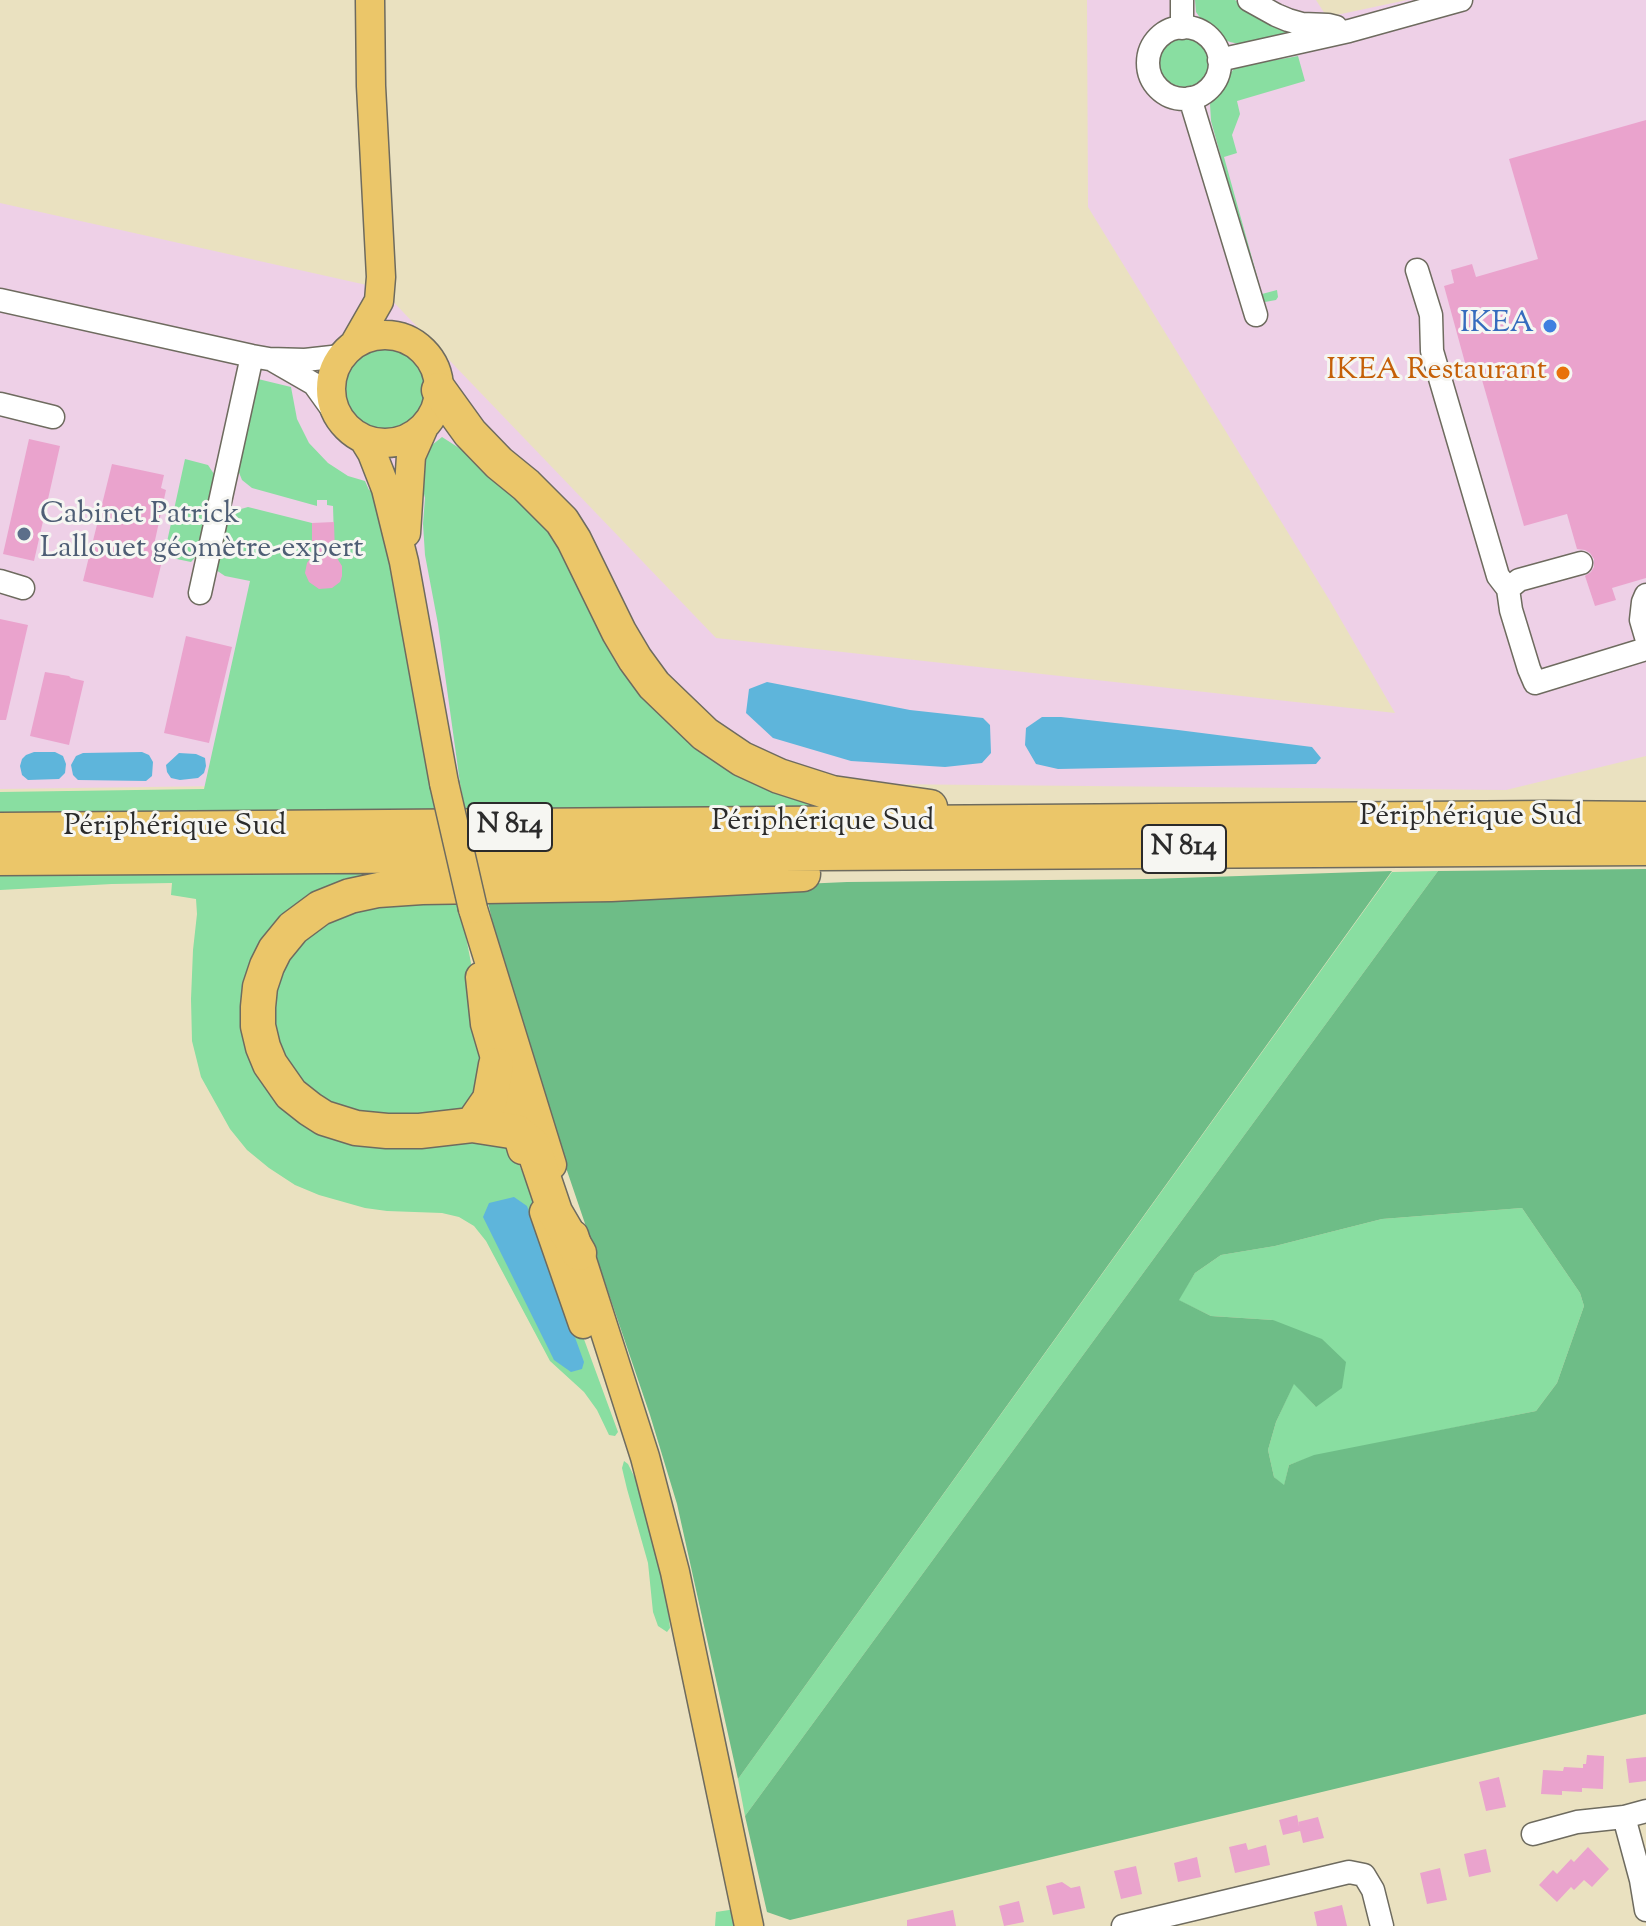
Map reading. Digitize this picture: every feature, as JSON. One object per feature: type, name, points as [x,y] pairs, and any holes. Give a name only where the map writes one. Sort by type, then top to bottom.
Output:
[{"type":"highway","name":"N 814","points":[[439,390],[480,443],[562,521],[635,659],[654,685],[705,734],[742,759],[779,776],[832,793],[1021,823]]},
{"type":"highway","name":"Périphérique Sud","points":[[0,830],[1646,819]]},
{"type":"highway","name":"Périphérique Sud","points":[[0,858],[1646,848]]},
{"type":"highway","name":"N 814","points":[[472,1125],[420,1131],[356,1128],[313,1112],[285,1087],[270,1064],[261,1041],[258,997],[271,958],[282,939],[300,921],[337,900],[386,889],[595,885],[866,871],[893,852]]},
{"type":"highway","points":[[496,1065],[490,1099],[472,1125],[517,1132],[532,1144],[555,1212],[579,1253]]},
{"type":"main road","points":[[370,0],[371,86],[381,277],[379,301],[334,369],[331,401],[337,416],[348,429],[364,440],[381,444],[398,442],[423,429]]},
{"type":"main road","points":[[381,277],[415,344],[430,359],[439,390],[436,409],[411,456],[404,562]]},
{"type":"main road","points":[[348,350],[367,337],[384,334],[399,336],[415,344]]},
{"type":"main road","points":[[364,440],[386,489],[404,562],[444,783],[473,909],[645,1457],[675,1572],[749,1926]]},
{"type":"main road","points":[[473,909],[485,1024],[496,1065],[588,1337],[675,1572]]},
{"type":"street","points":[[1182,0],[1182,28]]},
{"type":"street","points":[[1249,0],[1288,20],[1349,31]]},
{"type":"street","points":[[1219,60],[1349,31],[1461,0]]},
{"type":"street","points":[[1182,28],[1207,36],[1216,47],[1219,60],[1218,73],[1212,85],[1202,94],[1190,98],[1175,98],[1162,91],[1153,81],[1148,67],[1150,52],[1157,40],[1168,31],[1182,28]]},
{"type":"street","points":[[1190,98],[1256,315]]},
{"type":"street","points":[[1417,270],[1431,315],[1432,351],[1498,576],[1508,589],[1511,610],[1535,683],[1646,649]]},
{"type":"street","points":[[0,300],[261,358],[305,360],[348,350]]},
{"type":"street","points":[[261,358],[314,384],[337,416]]},
{"type":"street","points":[[200,593],[261,358]]},
{"type":"street","points":[[0,404],[53,417]]},
{"type":"street","points":[[1508,589],[1519,580],[1581,563]]},
{"type":"street","points":[[0,581],[23,588]]},
{"type":"street","points":[[1646,595],[1641,620],[1646,637]]},
{"type":"street","points":[[1533,1834],[1577,1822],[1624,1817],[1646,1811]]},
{"type":"street","points":[[1624,1817],[1646,1910]]},
{"type":"street","points":[[1123,1926],[1349,1872],[1364,1875],[1373,1890],[1382,1926]]},
{"type":"shaded area","points":[[1087,0],[1316,0],[1327,17],[1407,0],[1646,0],[1646,756],[1506,790],[460,780],[444,783],[0,789],[0,203],[380,288],[716,638],[1395,713],[1330,601],[1088,207]]},
{"type":"green space","points":[[1195,0],[1235,0],[1300,34],[1239,44],[1230,42],[1201,19],[1196,12]]},
{"type":"green space","points":[[1184,37],[1201,45],[1209,62],[1201,79],[1184,87],[1167,79],[1159,62],[1167,45]]},
{"type":"green space","points":[[1298,56],[1305,81],[1237,101],[1240,114],[1232,135],[1237,153],[1224,157],[1262,294],[1277,290],[1276,300],[1265,302],[1261,301],[1211,121],[1210,104],[1236,67]]},
{"type":"green space","points":[[376,343],[394,343],[410,350],[423,363],[430,379],[430,397],[423,413],[410,426],[394,433],[376,433],[360,426],[347,413],[340,397],[340,379],[347,363],[360,350]]},
{"type":"green space","points":[[258,379],[291,387],[297,419],[309,443],[328,463],[348,476],[365,481],[369,490],[379,493],[413,658],[435,813],[0,815],[0,792],[204,789],[250,581],[225,576],[216,570],[225,520],[234,511],[248,507],[312,523],[312,539],[334,538],[333,506],[327,505],[327,500],[317,500],[317,506],[252,488],[242,480],[238,470]]},
{"type":"green space","points":[[442,437],[533,502],[658,701],[871,806],[466,813],[425,555],[425,498],[417,467],[427,449]]},
{"type":"green space","points":[[185,459],[208,465],[214,474],[200,552],[191,562],[167,557],[165,551]]},
{"type":"green space","points":[[446,869],[377,877],[248,981],[293,1114],[487,1136],[513,1150],[618,1432],[615,1436],[609,1435],[584,1392],[550,1361],[486,1241],[474,1226],[459,1217],[442,1213],[365,1208],[319,1195],[295,1185],[269,1168],[247,1150],[230,1129],[201,1077],[192,1041],[196,899],[171,895],[172,883],[0,890],[0,874]]},
{"type":"green space","points":[[1646,869],[1646,1714],[790,1920],[767,1912],[745,1816],[1438,871]],"holes":[[[1522,1208],[1580,1293],[1584,1306],[1557,1383],[1536,1411],[1314,1455],[1289,1465],[1284,1485],[1274,1477],[1268,1450],[1276,1422],[1294,1384],[1316,1407],[1342,1388],[1346,1362],[1322,1339],[1273,1320],[1211,1316],[1179,1300],[1195,1273],[1221,1255],[1275,1246],[1382,1219]]]},
{"type":"green space","points":[[1392,871],[738,1779],[677,1504],[543,1100],[506,980],[487,898],[847,882],[1148,879]]},
{"type":"green space","points":[[1438,871],[745,1816],[738,1779],[1392,872]]},
{"type":"green space","points":[[451,894],[461,911],[471,963],[473,1007],[484,1080],[460,1115],[436,1123],[328,1109],[273,1053],[271,981],[286,952],[352,904]]},
{"type":"green space","points":[[1522,1208],[1580,1293],[1584,1306],[1557,1383],[1536,1411],[1314,1456],[1289,1465],[1284,1486],[1274,1477],[1268,1450],[1276,1422],[1294,1383],[1316,1407],[1273,1320],[1211,1316],[1178,1300],[1195,1273],[1221,1255],[1275,1246],[1382,1219]]},
{"type":"green space","points":[[624,1461],[635,1478],[647,1519],[667,1599],[670,1628],[667,1632],[658,1626],[653,1612],[648,1563],[622,1468]]},
{"type":"green space","points":[[736,1909],[740,1926],[715,1926],[716,1912]]},
{"type":"water","points":[[767,682],[910,710],[983,718],[990,725],[991,753],[982,763],[945,767],[851,761],[773,738],[746,713],[749,689]]},
{"type":"water","points":[[1042,717],[1312,747],[1321,758],[1316,764],[1058,769],[1036,764],[1025,745],[1026,728]]},
{"type":"water","points":[[55,752],[63,756],[65,773],[59,779],[28,780],[22,775],[20,766],[26,755]]},
{"type":"water","points":[[142,752],[149,755],[153,762],[152,776],[146,781],[78,780],[73,775],[71,765],[76,756],[83,753]]},
{"type":"water","points":[[179,753],[205,758],[204,773],[198,778],[171,778],[166,765]]},
{"type":"water","points":[[514,1197],[527,1206],[584,1362],[582,1369],[571,1372],[554,1360],[483,1217],[489,1203]]},
{"type":"building","name":"IKEA","points":[[1646,120],[1646,578],[1612,588],[1616,600],[1595,606],[1585,576],[1594,567],[1594,559],[1585,550],[1577,549],[1567,514],[1524,526],[1478,366],[1467,370],[1444,286],[1454,283],[1451,270],[1472,264],[1476,277],[1538,259],[1509,159]]},
{"type":"building","points":[[29,439],[60,446],[34,561],[3,554]]},
{"type":"building","points":[[112,464],[164,475],[161,488],[166,490],[152,554],[163,557],[153,598],[83,581]]},
{"type":"building","points":[[334,522],[335,555],[342,566],[342,576],[332,588],[319,589],[309,582],[305,573],[312,556],[312,523]]},
{"type":"building","points":[[0,619],[28,625],[6,720],[0,720]]},
{"type":"building","points":[[186,636],[232,647],[209,743],[164,733]]},
{"type":"building","points":[[45,672],[84,681],[69,745],[30,736]]},
{"type":"building","points":[[1587,1755],[1604,1756],[1603,1789],[1582,1788],[1582,1792],[1562,1791],[1562,1795],[1541,1794],[1543,1770],[1583,1768]]},
{"type":"building","points":[[1646,1757],[1646,1781],[1629,1783],[1626,1759]]},
{"type":"building","points":[[1499,1777],[1506,1807],[1486,1811],[1479,1782]]},
{"type":"building","points":[[1297,1815],[1300,1831],[1283,1835],[1279,1820]]},
{"type":"building","points":[[1318,1817],[1324,1838],[1303,1843],[1298,1822]]},
{"type":"building","points":[[1246,1843],[1248,1850],[1266,1845],[1270,1865],[1235,1873],[1229,1847]]},
{"type":"building","points":[[1588,1847],[1609,1869],[1592,1887],[1584,1880],[1574,1890],[1571,1887],[1557,1902],[1539,1885],[1553,1870],[1557,1874],[1571,1859],[1574,1862]]},
{"type":"building","points":[[1486,1849],[1491,1872],[1469,1877],[1464,1854]]},
{"type":"building","points":[[1197,1857],[1201,1877],[1178,1882],[1174,1863]]},
{"type":"building","points":[[1136,1866],[1142,1894],[1121,1899],[1114,1871]]},
{"type":"building","points":[[1440,1868],[1447,1900],[1427,1904],[1420,1873]]},
{"type":"building","points":[[1062,1882],[1071,1888],[1080,1886],[1085,1908],[1053,1915],[1046,1886]]},
{"type":"building","points":[[1019,1901],[1024,1922],[1004,1926],[999,1906]]},
{"type":"building","points":[[1342,1905],[1347,1926],[1317,1926],[1314,1912]]},
{"type":"building","points":[[953,1910],[956,1926],[907,1926],[907,1920]]},
{"type":"place","name":"IKEA","points":[[1550,326]]},
{"type":"place","name":"IKEA Restaurant","points":[[1563,373]]},
{"type":"place","name":"Cabinet Patrick Lallouet géomètre-expert","points":[[24,534]]}]
